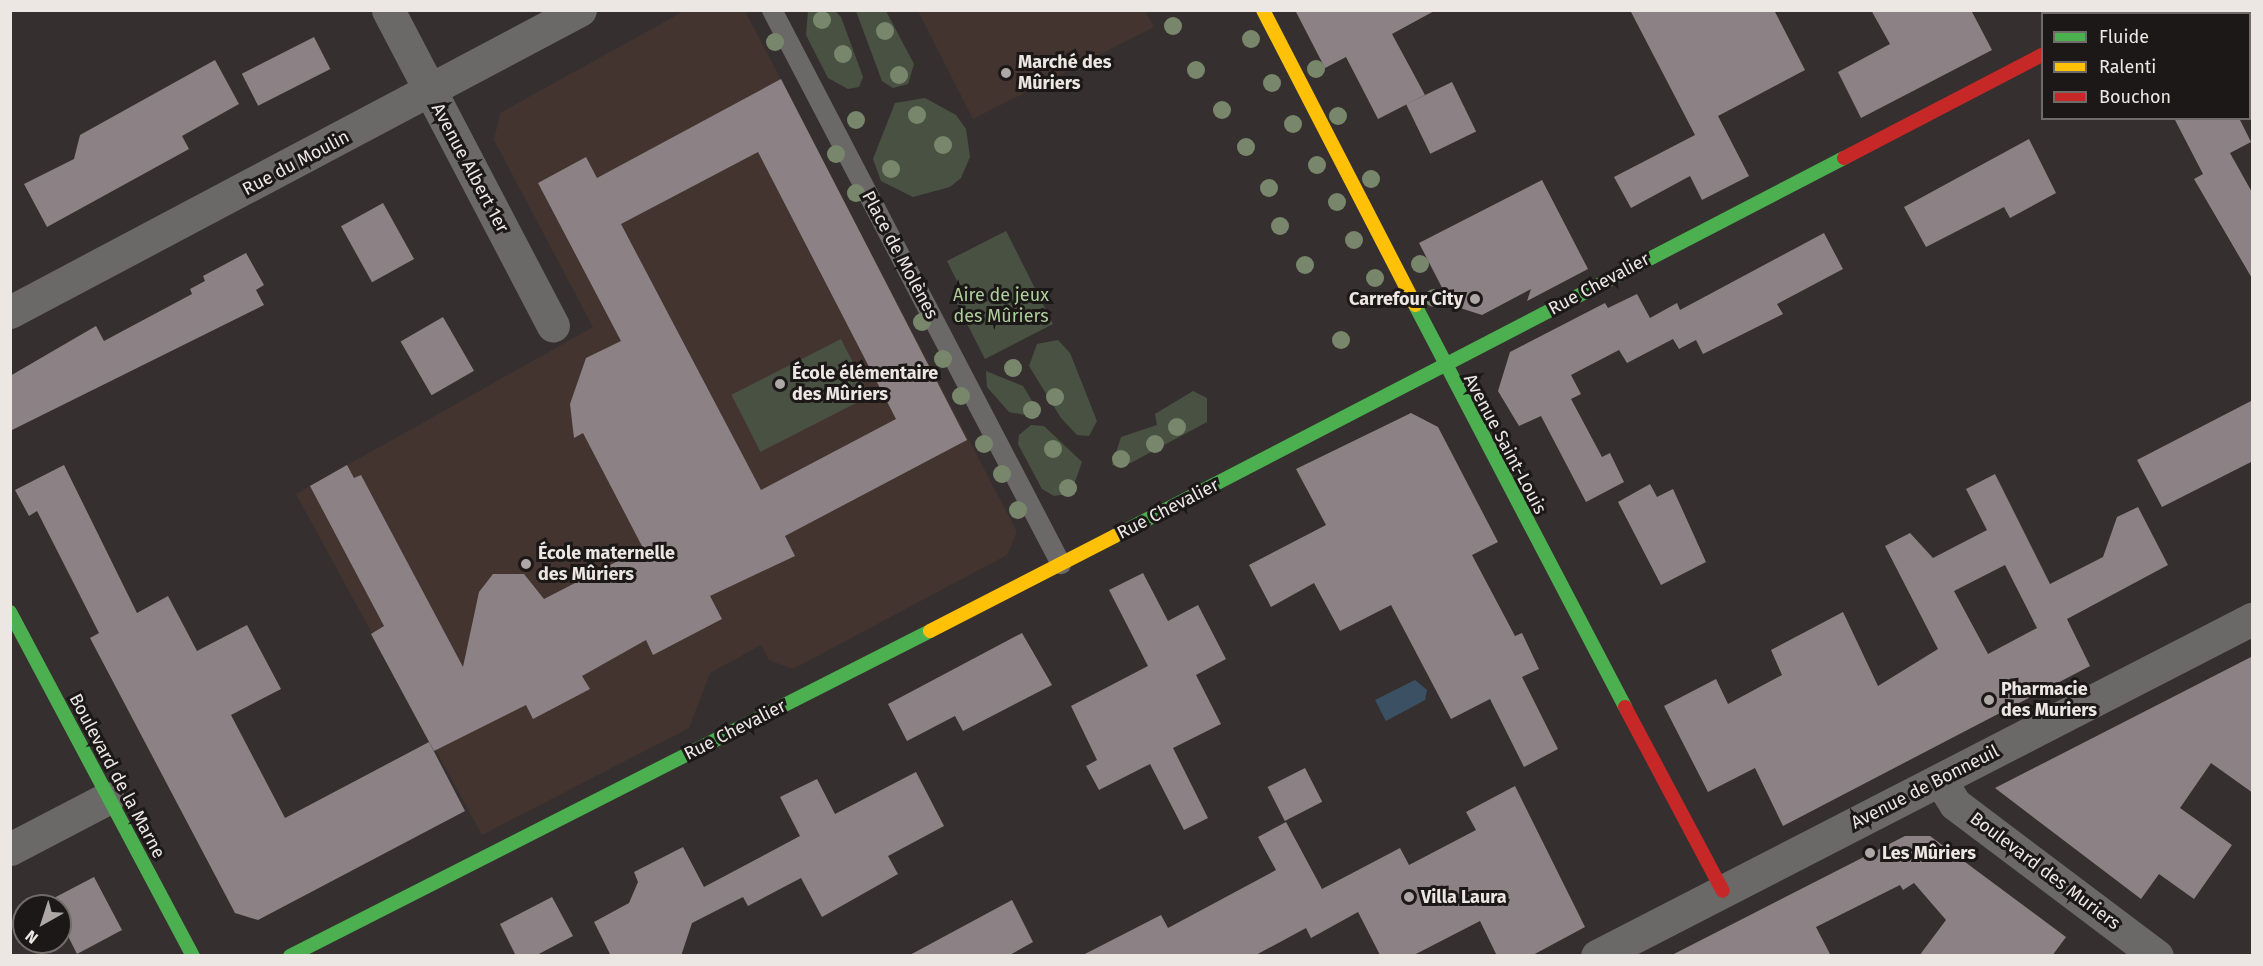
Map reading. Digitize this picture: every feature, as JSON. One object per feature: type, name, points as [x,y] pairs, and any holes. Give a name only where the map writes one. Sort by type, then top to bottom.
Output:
[{"type":"street","name":"Avenue Albert 1er","points":[[388,10],[553,325]]},
{"type":"street","name":"Rue du Moulin","points":[[10,312],[431,93],[580,10]]},
{"type":"street","name":"Avenue Saint-Louis","points":[[1263,10],[1388,248],[1443,365],[1724,891]]},
{"type":"street","name":"Rue Chevalier","points":[[290,956],[1061,564],[2041,56]]},
{"type":"street","name":"Boulevard de la Marne","points":[[10,612],[193,956]]},
{"type":"street","name":"Avenue de Bonneuil","points":[[1597,956],[2253,619]]},
{"type":"street","name":"Boulevard des Muriers","points":[[1940,780],[1955,804],[2157,956]]},
{"type":"street","points":[[10,849],[108,798]]},
{"type":"lane","name":"Place de Molènes","points":[[772,10],[1061,564]]},
{"type":"shaded area","points":[[684,11],[745,11],[1017,532],[1007,555],[793,669],[769,660],[761,645],[710,673],[689,728],[482,835],[296,494],[593,327],[494,140],[500,113]]},
{"type":"shaded area","name":"Marché des Mûriers","points":[[918,11],[1145,11],[1154,27],[973,119]]},
{"type":"green space","points":[[808,11],[835,11],[841,17],[863,77],[859,87],[848,89],[828,78],[806,35]]},
{"type":"green space","points":[[856,11],[886,11],[914,64],[908,84],[893,88],[882,81]]},
{"type":"green space","points":[[925,98],[956,115],[966,129],[970,157],[961,178],[950,187],[913,197],[881,181],[873,159],[895,103]]},
{"type":"green space","name":"Aire de jeux des Mûriers","points":[[1006,231],[1053,324],[985,359],[955,300],[964,295],[947,261]]},
{"type":"green space","points":[[841,339],[870,396],[760,452],[731,395]]},
{"type":"green space","points":[[1058,340],[1070,353],[1097,421],[1089,436],[1077,435],[1061,418],[1029,366],[1037,344]]},
{"type":"green space","points":[[986,371],[1023,386],[1037,409],[1030,416],[1009,412],[987,387]]},
{"type":"green space","points":[[1193,391],[1207,398],[1207,422],[1125,466],[1112,465],[1121,437],[1157,425],[1155,414]]},
{"type":"green space","points":[[1031,425],[1044,426],[1082,462],[1071,493],[1054,496],[1042,489],[1018,444],[1019,435]]},
{"type":"water","points":[[1415,680],[1427,690],[1425,700],[1386,721],[1375,700]]},
{"type":"building","points":[[1295,10],[1436,10],[1392,34],[1425,95],[1378,119],[1346,57],[1325,68]]},
{"type":"building","points":[[1630,10],[1774,10],[1805,70],[1718,116],[1749,176],[1702,200],[1690,176],[1631,208],[1614,177],[1695,135]]},
{"type":"building","points":[[1871,10],[1971,10],[1992,50],[1861,118],[1838,72],[1890,44]]},
{"type":"building","points":[[314,37],[330,69],[258,106],[242,74]]},
{"type":"building","points":[[215,60],[239,104],[182,136],[189,149],[47,227],[24,184],[74,159],[80,135]]},
{"type":"building","points":[[781,79],[967,440],[785,536],[795,556],[710,596],[722,619],[653,655],[646,640],[582,676],[590,689],[533,719],[526,705],[434,751],[371,634],[384,626],[310,486],[347,465],[354,478],[361,475],[463,667],[479,592],[493,574],[524,574],[544,599],[643,548],[583,433],[574,438],[570,404],[586,358],[621,341],[538,183],[586,157],[597,178]],"holes":[[[758,152],[896,419],[761,490],[621,224]]]},
{"type":"building","points":[[1452,82],[1476,131],[1430,154],[1406,104]]},
{"type":"building","points":[[2175,120],[2240,120],[2251,142],[2230,153],[2253,194],[2253,280],[2194,179],[2203,174]]},
{"type":"building","points":[[2029,139],[2056,193],[2010,218],[2004,207],[1926,247],[1904,207]]},
{"type":"building","points":[[1542,180],[1588,269],[1527,301],[1531,289],[1482,315],[1451,305],[1419,243]]},
{"type":"building","points":[[383,203],[414,259],[372,282],[341,226]]},
{"type":"building","points":[[1824,233],[1843,269],[1777,304],[1783,314],[1703,354],[1696,340],[1679,349],[1673,339],[1627,363],[1619,350],[1571,375],[1581,394],[1571,399],[1602,457],[1610,453],[1624,482],[1586,502],[1541,416],[1519,426],[1498,391],[1510,352],[1605,303],[1608,308],[1637,294],[1650,318],[1677,303],[1680,310]]},
{"type":"building","points":[[246,253],[264,285],[256,290],[264,305],[10,431],[10,376],[96,326],[104,341],[192,294],[190,289],[205,281],[203,276]]},
{"type":"building","points":[[443,317],[474,371],[432,395],[401,342]]},
{"type":"building","points":[[2253,400],[2253,461],[2162,507],[2137,460]]},
{"type":"building","points":[[1411,413],[1438,427],[1498,542],[1472,555],[1515,636],[1522,633],[1539,669],[1522,677],[1558,749],[1524,767],[1490,699],[1451,719],[1391,605],[1340,631],[1314,583],[1271,607],[1249,565],[1326,525],[1296,469]]},
{"type":"building","points":[[64,465],[137,613],[168,596],[197,651],[247,625],[281,689],[231,715],[285,818],[429,742],[465,811],[258,920],[235,913],[90,638],[99,633],[37,511],[29,516],[15,490]]},
{"type":"building","points":[[1995,474],[2050,584],[2103,557],[2117,517],[2138,507],[2168,565],[2067,619],[2090,666],[1783,826],[1755,768],[1708,792],[1664,706],[1716,679],[1728,704],[1782,675],[1771,650],[1843,612],[1878,686],[1938,649],[1885,546],[1910,533],[1933,558],[1987,530],[1966,489]],"holes":[[[2005,565],[2037,628],[1988,654],[1954,591]]]},
{"type":"building","points":[[1650,484],[1657,497],[1673,489],[1706,562],[1661,585],[1618,502]]},
{"type":"building","points":[[1143,573],[1168,621],[1198,605],[1226,659],[1196,675],[1221,724],[1173,748],[1208,818],[1184,830],[1150,764],[1099,790],[1086,766],[1097,760],[1071,706],[1148,666],[1109,590]]},
{"type":"building","points":[[1022,633],[1052,685],[963,731],[955,716],[907,741],[888,704]]},
{"type":"building","points":[[2253,656],[2253,793],[2211,763],[2180,808],[2232,845],[2194,899],[2159,874],[2141,899],[1995,788]]},
{"type":"building","points":[[1305,768],[1322,802],[1285,821],[1268,787]]},
{"type":"building","points":[[916,772],[944,826],[888,856],[898,874],[822,917],[801,878],[748,906],[743,897],[692,923],[681,956],[611,956],[594,922],[629,903],[638,882],[634,872],[683,847],[704,887],[800,836],[780,797],[817,779],[835,814]]},
{"type":"building","points":[[1515,786],[1585,927],[1531,956],[1497,956],[1480,921],[1414,955],[1380,955],[1358,912],[1311,938],[1306,928],[1254,956],[1081,956],[1161,915],[1168,928],[1276,870],[1258,837],[1286,822],[1322,889],[1400,848],[1409,865],[1476,830],[1466,812]]},
{"type":"building","points":[[1905,836],[1930,836],[2066,937],[2052,956],[1919,956],[1946,920],[1914,883],[1903,890],[1900,885],[1816,927],[1831,956],[1670,956]]},
{"type":"building","points":[[94,877],[122,930],[77,954],[72,944],[72,894],[61,894]]},
{"type":"building","points":[[552,897],[573,936],[535,956],[516,956],[500,924]]},
{"type":"building","points":[[1012,900],[1033,942],[1008,956],[908,956]]},
{"type":"traffic: fast","points":[[1115,536],[1844,158]]},
{"type":"traffic: fast","points":[[1415,305],[1625,707]]},
{"type":"traffic: fast","points":[[10,612],[193,956]]},
{"type":"traffic: fast","points":[[290,956],[930,631]]},
{"type":"traffic: slow","points":[[1263,10],[1415,305]]},
{"type":"traffic: slow","points":[[930,631],[1115,536]]},
{"type":"traffic: jam","points":[[1844,158],[2041,56]]},
{"type":"traffic: jam","points":[[1625,707],[1723,891]]},
{"type":"place","name":"Marché des Mûriers","points":[[1006,73]]},
{"type":"place","name":"Carrefour City","points":[[1475,299]]},
{"type":"place","name":"École élémentaire des Mûriers","points":[[780,384]]},
{"type":"place","name":"École maternelle des Mûriers","points":[[526,564]]},
{"type":"place","name":"Pharmacie des Muriers","points":[[1989,700]]},
{"type":"place","name":"Les Mûriers","points":[[1870,853]]},
{"type":"place","name":"Villa Laura","points":[[1409,897]]}]
